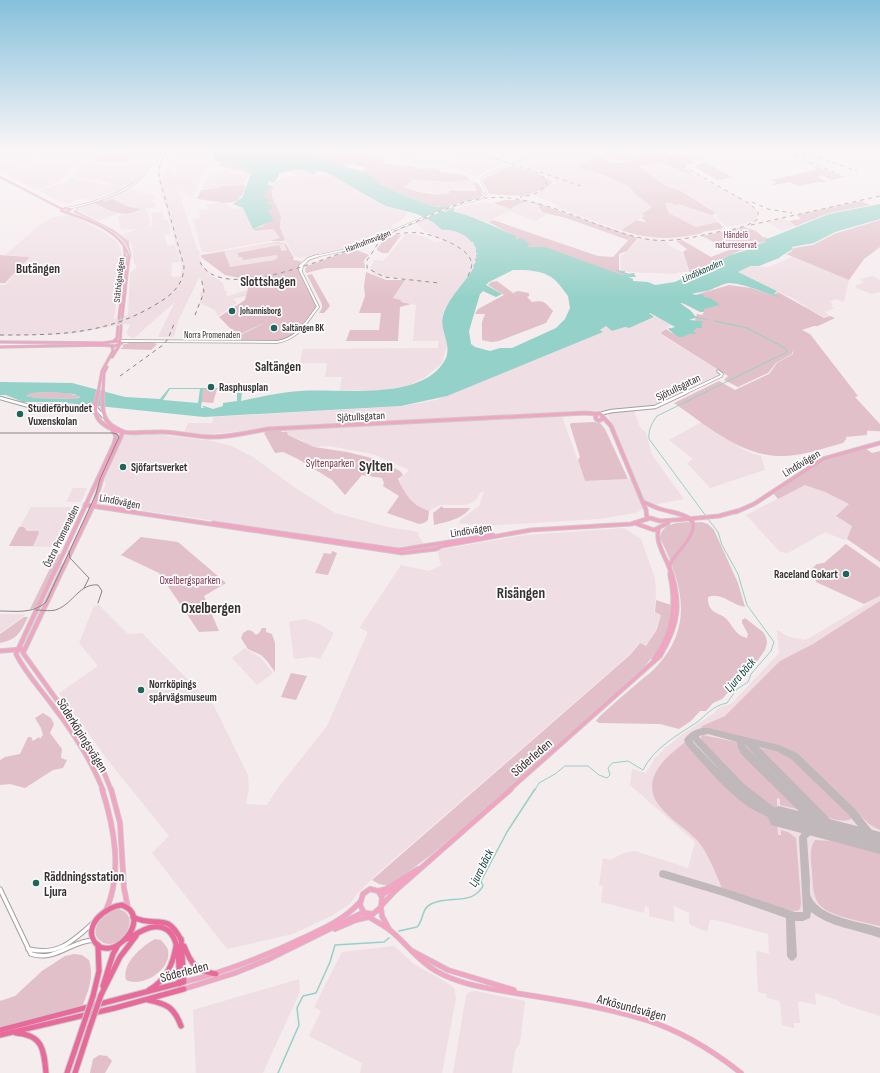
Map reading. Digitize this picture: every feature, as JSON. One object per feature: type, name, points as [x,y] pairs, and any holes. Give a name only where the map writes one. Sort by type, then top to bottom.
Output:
[{"type":"highway","points":[[67,1073],[93,996],[100,965],[93,930],[97,920],[106,910],[118,905],[128,908],[133,917],[140,921],[166,922],[175,928],[178,941],[182,985]]},
{"type":"highway","points":[[125,940],[131,930],[133,917]]},
{"type":"highway","points":[[96,942],[105,948],[118,945],[147,928],[160,927],[165,929],[178,941],[195,968],[200,971],[216,974]]},
{"type":"highway","points":[[101,995],[120,957],[138,933]]},
{"type":"highway","points":[[141,994],[154,987],[166,976],[173,961],[178,941]]},
{"type":"highway","points":[[75,1073],[101,995],[110,962],[118,945]]},
{"type":"highway","name":"Söderleden","points":[[0,1030],[182,985]]},
{"type":"highway","name":"Söderleden","points":[[0,1035],[29,1027],[71,1020],[147,1000],[182,985]]},
{"type":"highway","points":[[147,1000],[170,1005],[177,1014],[181,1026]]},
{"type":"highway","points":[[9,1033],[27,1033],[36,1039],[43,1050],[46,1073]]},
{"type":"main road","name":"Ståthögavägen","points":[[44,199],[62,209]]},
{"type":"main road","name":"Ståthögavägen","points":[[48,201],[69,209],[81,218]]},
{"type":"main road","points":[[62,209],[69,209]]},
{"type":"main road","points":[[62,209],[61,211],[64,212],[69,209]]},
{"type":"main road","name":"Ståthögavägen","points":[[64,212],[81,218],[113,234],[128,250],[129,262],[121,317]]},
{"type":"main road","points":[[96,409],[102,371],[120,343],[119,327],[117,338],[111,346]]},
{"type":"main road","points":[[0,344],[77,342],[120,343]]},
{"type":"main road","points":[[76,346],[75,344],[77,342]]},
{"type":"main road","points":[[80,346],[83,343]]},
{"type":"main road","points":[[0,344],[111,346],[120,343]]},
{"type":"main road","points":[[111,346],[114,352]]},
{"type":"main road","points":[[114,352],[105,371],[104,392],[101,406],[103,416],[121,432]]},
{"type":"main road","points":[[86,407],[90,408],[96,403]]},
{"type":"main road","name":"Sjötullsgatan","points":[[96,409],[101,422],[112,429],[121,432],[164,432],[213,437],[236,435],[268,429],[581,413],[598,414]]},
{"type":"main road","name":"Sjötullsgatan","points":[[581,413],[589,414],[600,420]]},
{"type":"main road","points":[[595,418],[598,414],[611,426],[646,510],[659,527]]},
{"type":"main road","points":[[603,417],[600,420],[611,426]]},
{"type":"main road","name":"Östra Promenaden","points":[[16,651],[115,442],[116,434],[112,429]]},
{"type":"main road","name":"Östra Promenaden","points":[[24,649],[99,492],[102,478],[121,432]]},
{"type":"main road","name":"Lindövägen","points":[[631,524],[654,530],[668,523],[731,514],[754,504],[823,459],[880,443]]},
{"type":"main road","points":[[642,501],[654,508],[686,515],[691,520],[693,526],[692,532],[669,566]]},
{"type":"main road","name":"Lindövägen","points":[[85,505],[398,552],[535,530],[631,524],[646,520],[691,520]]},
{"type":"main road","points":[[646,510],[647,528]]},
{"type":"main road","name":"Söderleden","points":[[382,906],[395,891],[660,656],[667,646],[677,619],[677,592],[669,566],[658,539],[657,533],[659,527]]},
{"type":"main road","name":"Söderleden","points":[[647,528],[658,539]]},
{"type":"main road","name":"Söderleden","points":[[649,666],[666,640],[674,616],[673,586],[667,562]]},
{"type":"main road","points":[[0,651],[16,651],[24,649]]},
{"type":"main road","name":"Söderköpingsvägen","points":[[24,649],[25,657],[87,742],[108,779],[116,806],[119,823],[123,884],[128,908]]},
{"type":"main road","name":"Söderköpingsvägen","points":[[16,651],[19,661],[56,710],[89,759],[102,786],[111,812],[115,855],[115,885],[106,910]]},
{"type":"main road","name":"Söderleden","points":[[380,893],[392,889],[415,870],[426,864]]},
{"type":"main road","points":[[374,889],[380,893],[382,906],[373,914],[365,912],[361,909],[361,896],[366,891],[374,889]]},
{"type":"main road","name":"Söderleden","points":[[182,985],[252,962],[320,931],[344,917],[360,902]]},
{"type":"main road","name":"Arkösundsvägen","points":[[382,906],[382,916],[390,930]]},
{"type":"main road","name":"Söderleden","points":[[182,985],[256,965],[365,912]]},
{"type":"main road","name":"Arkösundsvägen","points":[[365,912],[369,917],[390,930],[406,946],[428,961],[446,970],[529,995],[636,1018],[661,1026],[700,1044],[741,1073]]},
{"type":"main road","name":"Söderleden","points":[[322,934],[356,920],[369,917]]},
{"type":"street","points":[[69,209],[96,199]]},
{"type":"street","name":"Hanholmsvägen","points":[[291,339],[299,333],[318,307],[301,272],[302,265],[305,261],[354,247],[464,202],[476,199]]},
{"type":"street","name":"Norra Promenaden","points":[[120,343],[276,342],[291,339]]},
{"type":"street","name":"Sjötullsgatan","points":[[598,414],[655,408],[721,376],[722,374],[718,371]]},
{"type":"street","points":[[0,398],[24,405],[86,407],[96,409],[103,416]]},
{"type":"street","points":[[79,406],[96,409],[101,406]]},
{"type":"street","name":"Sjötullsgatan","points":[[603,417],[610,412]]},
{"type":"street","points":[[0,889],[31,954],[39,958],[55,954],[81,941],[96,942]]},
{"type":"street","points":[[28,949],[44,952],[58,948],[79,936],[97,920]]},
{"type":"shaded area","points":[[56,199],[81,199],[66,204]]},
{"type":"shaded area","points":[[101,199],[112,199],[105,201]]},
{"type":"shaded area","points":[[112,199],[154,199],[151,201],[154,202],[156,207],[144,209],[148,212],[150,226],[145,228],[153,226],[151,213],[163,212],[164,220],[168,220],[171,234],[164,235],[167,246],[175,245],[180,262],[172,263],[171,274],[172,277],[181,276],[182,267],[163,199],[181,199],[197,249],[201,254],[199,255],[202,265],[210,272],[208,273],[211,276],[223,283],[225,291],[227,291],[226,297],[247,290],[246,296],[233,299],[237,303],[218,316],[215,310],[200,303],[203,296],[200,296],[203,287],[201,279],[199,278],[178,321],[174,337],[158,337],[175,302],[134,338],[128,336],[127,332],[130,325],[125,324],[70,334],[0,336],[0,285],[5,285],[30,257],[5,255],[40,225],[51,218],[72,215],[100,230],[117,242],[122,254],[114,319],[128,315],[130,273],[137,267],[134,263],[132,245],[123,234],[139,229],[121,230],[118,216],[136,212],[141,209],[129,207]]},
{"type":"shaded area","points":[[273,199],[371,199],[385,206],[407,212],[404,218],[392,226],[393,229],[343,249],[300,258],[295,257],[280,232],[281,216]]},
{"type":"shaded area","points":[[544,199],[641,199],[653,208],[646,215],[620,230],[557,208],[560,206]]},
{"type":"shaded area","points":[[695,199],[740,199],[751,205],[757,214],[757,217],[753,222],[727,227],[717,218],[716,213]]},
{"type":"shaded area","points":[[525,201],[537,205],[540,211],[547,214],[536,221],[509,211],[487,222],[455,211],[464,205],[486,202],[510,209]]},
{"type":"shaded area","points":[[668,201],[679,203],[713,215],[718,222],[696,227],[670,213],[664,203]]},
{"type":"shaded area","points":[[92,202],[117,214],[99,221],[79,211],[82,205]]},
{"type":"shaded area","points":[[223,202],[232,209],[243,208],[257,237],[255,232],[273,229],[280,239],[211,252],[202,252],[193,220],[200,218],[199,210],[209,209],[206,205]]},
{"type":"shaded area","points":[[783,218],[796,226],[781,231],[768,222]]},
{"type":"shaded area","points":[[426,219],[433,222],[442,230],[448,229],[466,236],[474,243],[476,253],[479,253],[477,254],[477,261],[474,262],[474,266],[468,277],[444,310],[442,317],[443,325],[448,342],[442,363],[424,378],[407,386],[376,391],[340,390],[342,377],[325,377],[327,363],[300,363],[303,349],[438,348],[438,341],[413,341],[416,305],[393,299],[406,279],[375,275],[370,270],[374,260],[384,261],[405,235],[411,234],[423,236],[435,242],[444,241],[426,232],[416,223]]},
{"type":"shaded area","points":[[640,238],[666,241],[670,246],[682,252],[689,272],[674,274],[628,272],[621,269],[620,256],[628,251]]},
{"type":"shaded area","points":[[277,242],[284,244],[288,250],[283,259],[230,268],[223,251]]},
{"type":"shaded area","points":[[792,257],[849,280],[844,302],[836,299],[830,301],[833,304],[831,306],[834,308],[825,312],[829,315],[824,317],[806,308],[794,299],[738,272],[750,266],[769,267]]},
{"type":"shaded area","points":[[873,276],[880,280],[880,292],[872,294],[856,288],[856,285],[863,283],[860,279]]},
{"type":"shaded area","points":[[656,317],[671,325],[659,333],[724,374],[653,407],[271,427],[206,434],[184,433],[188,423],[212,423],[214,417],[404,406],[436,400],[603,332],[601,330],[606,326],[612,331],[625,327],[628,328]]},
{"type":"shaded area","points":[[634,411],[640,427],[646,433],[652,455],[684,499],[648,506],[636,513],[599,519],[482,526],[459,523],[460,520],[479,506],[484,492],[481,492],[475,501],[466,505],[440,505],[429,511],[420,508],[403,492],[399,480],[409,470],[373,454],[329,446],[314,447],[305,443],[304,441],[280,432],[281,430],[562,416],[585,481],[635,479],[608,415],[612,412]]},
{"type":"shaded area","points":[[700,423],[703,423],[739,447],[761,456],[765,470],[710,488],[687,463],[693,459],[669,440]]},
{"type":"shaded area","points":[[125,434],[163,435],[212,441],[231,446],[253,457],[294,487],[335,513],[392,528],[414,531],[419,533],[418,535],[424,544],[398,547],[97,504],[106,484],[104,480]]},
{"type":"shaded area","points":[[805,485],[825,492],[849,504],[836,516],[852,526],[847,539],[844,540],[825,532],[788,553],[780,552],[746,515]]},
{"type":"shaded area","points":[[73,488],[87,488],[81,502],[66,502]]},
{"type":"shaded area","points":[[31,507],[75,507],[56,547],[9,546]]},
{"type":"shaded area","points":[[624,528],[641,539],[655,578],[656,595],[654,612],[661,615],[656,629],[646,646],[639,643],[629,655],[377,874],[357,894],[350,904],[331,916],[293,934],[227,949],[152,853],[169,836],[110,763],[59,693],[98,666],[79,643],[94,606],[99,605],[128,634],[142,633],[214,706],[248,775],[249,788],[246,804],[267,805],[278,788],[327,726],[368,632],[360,628],[361,625],[401,565],[429,571],[441,565],[438,553],[439,550],[525,535]]},
{"type":"shaded area","points":[[880,596],[880,1016],[842,1004],[837,1000],[815,993],[816,1005],[798,1001],[800,1023],[794,1023],[794,1028],[782,1025],[780,1001],[767,998],[766,994],[758,992],[756,952],[769,954],[768,934],[716,920],[710,920],[707,932],[689,924],[689,913],[674,906],[674,922],[649,916],[649,908],[645,906],[644,913],[601,902],[603,886],[599,885],[603,858],[610,860],[624,853],[635,851],[688,868],[695,842],[630,785],[632,769],[646,773],[655,758],[666,746],[667,747],[681,735],[714,713],[718,708],[731,704],[779,653],[777,631],[789,637],[806,640]]},
{"type":"shaded area","points":[[0,614],[25,614],[0,633]]},
{"type":"shaded area","points":[[305,619],[321,625],[334,633],[320,659],[312,657],[294,659],[289,622]]},
{"type":"shaded area","points":[[245,648],[261,658],[273,673],[257,685],[232,658]]},
{"type":"shaded area","points":[[394,946],[414,964],[454,988],[456,998],[442,1073],[360,1073],[362,1063],[309,1036],[321,1011],[314,1007],[342,952]]},
{"type":"shaded area","points":[[299,979],[300,992],[263,1073],[196,1073],[193,1010]]},
{"type":"shaded area","points":[[475,991],[525,1001],[520,1043],[515,1051],[512,1073],[453,1073],[466,995],[469,992]]},
{"type":"green space","points":[[100,199],[105,201],[112,199],[129,207],[141,209],[128,214],[122,214],[110,211],[92,202]]},
{"type":"green space","points":[[198,199],[239,199],[238,201],[226,203]]},
{"type":"green space","points":[[273,199],[281,216],[280,228],[285,240],[270,241],[280,238],[273,229],[255,231],[253,229],[263,226],[266,223],[258,200]]},
{"type":"green space","points":[[415,199],[471,199],[444,207],[432,206]]},
{"type":"green space","points":[[641,199],[694,199],[716,213],[712,215],[679,204],[676,205],[668,202],[665,204],[669,213],[696,227],[718,222],[723,227],[721,229],[702,232],[703,233],[672,238],[642,236],[621,230],[637,220],[644,222],[646,221],[641,218],[645,216],[642,214],[652,207]]},
{"type":"green space","points":[[505,200],[519,200],[536,203],[632,236],[628,240],[566,218],[545,213],[541,211],[538,205],[530,202],[520,204],[510,209],[493,203]]},
{"type":"green space","points":[[861,201],[870,205],[829,213],[796,226],[789,221],[801,219],[797,215]]},
{"type":"green space","points":[[81,205],[77,211],[114,230],[129,241],[131,259],[128,250],[117,235],[99,224],[73,212]]},
{"type":"green space","points":[[493,220],[598,256],[613,257],[632,236],[638,238],[627,251],[619,254],[619,270],[629,274],[634,273],[636,277],[628,277],[633,279],[633,281],[641,283],[621,285],[514,241],[515,236],[488,222]]},
{"type":"green space","points":[[880,220],[880,247],[864,259],[849,280],[786,254],[791,252],[794,248],[813,245],[834,234]]},
{"type":"green space","name":"Händelö naturreservat","points":[[744,227],[756,231],[763,237],[768,238],[766,242],[758,243],[752,246],[755,248],[739,251],[690,273],[683,252],[687,249],[676,241],[682,240],[711,257],[729,250],[702,236]]},
{"type":"green space","points":[[401,235],[388,253],[382,253],[377,250],[386,238]]},
{"type":"green space","points":[[278,242],[286,244],[294,258],[293,260],[301,261],[298,269],[316,306],[316,309],[308,322],[291,336],[282,340],[272,341],[236,341],[236,337],[271,320],[236,336],[235,333],[219,317],[245,300],[250,280],[225,275],[201,257],[201,255],[224,251],[230,267],[275,260],[278,257],[276,255],[243,260],[237,253],[279,245],[282,251],[287,250],[284,244],[275,243],[234,249]]},
{"type":"green space","points":[[354,249],[369,255],[364,260],[365,268],[326,268],[306,273],[305,269],[307,266]]},
{"type":"green space","points":[[0,255],[30,257],[5,283],[0,283]]},
{"type":"green space","points":[[366,272],[386,280],[405,280],[393,298],[411,304],[400,307],[398,341],[346,341],[350,330],[379,330],[381,313],[359,313],[365,296],[364,286]]},
{"type":"green space","points":[[312,274],[330,306],[324,313],[319,313],[322,308],[322,304],[307,275]]},
{"type":"green space","points":[[497,281],[513,293],[518,291],[529,293],[529,296],[527,297],[532,302],[540,301],[546,304],[553,311],[546,323],[499,341],[491,342],[482,340],[482,322],[485,314],[475,314],[478,309],[504,295],[488,285],[491,282]]},
{"type":"green space","points":[[729,285],[751,288],[774,295],[778,292],[824,318],[830,316],[835,318],[818,326],[802,330],[810,334],[858,396],[855,397],[880,424],[880,431],[867,431],[867,435],[845,437],[847,438],[843,443],[807,453],[786,456],[770,455],[755,452],[726,439],[674,403],[719,381],[735,390],[769,374],[777,363],[793,354],[792,350],[792,354],[776,363],[768,373],[738,387],[724,380],[728,376],[660,333],[666,329],[675,335],[668,328],[676,329],[689,321],[697,321],[695,320],[697,314],[702,315],[704,312],[700,312],[682,303],[658,306]]},
{"type":"green space","points":[[129,343],[157,344],[151,350],[120,349],[123,345],[118,348],[122,345]]},
{"type":"green space","points":[[203,389],[217,389],[213,403],[201,402]]},
{"type":"green space","points":[[51,392],[80,396],[75,399],[36,398],[26,396],[31,393]]},
{"type":"green space","points":[[571,423],[600,423],[605,429],[628,479],[585,481],[578,460],[580,457],[570,425]]},
{"type":"green space","name":"Syltenparken","points":[[269,430],[281,430],[281,432],[287,432],[288,435],[314,447],[347,452],[376,459],[400,471],[403,475],[398,479],[404,490],[414,503],[429,511],[428,520],[419,524],[387,513],[399,496],[383,486],[384,483],[382,478],[362,475],[345,495],[332,480],[298,459],[283,452],[275,453],[264,433]]},
{"type":"green space","points":[[866,449],[872,453],[880,451],[880,562],[847,539],[852,526],[836,516],[849,504],[825,492],[805,485],[778,499],[773,493],[823,461]]},
{"type":"green space","points":[[442,506],[443,508],[470,508],[459,517],[434,525],[433,513]]},
{"type":"green space","points":[[682,522],[701,522],[708,524],[714,530],[738,583],[745,607],[735,604],[722,597],[713,596],[708,597],[710,608],[727,620],[736,632],[747,638],[748,634],[742,623],[742,620],[745,618],[763,632],[767,643],[765,650],[755,664],[722,699],[713,703],[706,711],[700,711],[691,721],[679,729],[660,724],[599,723],[596,721],[599,717],[652,671],[670,650],[677,634],[681,602],[674,570],[660,538],[665,528],[670,525]]},
{"type":"green space","points":[[19,527],[24,527],[27,531],[38,531],[39,533],[33,546],[9,546]]},
{"type":"green space","name":"Oxelbergsparken","points":[[141,537],[178,542],[226,583],[204,596],[219,631],[199,632],[159,573],[121,555]]},
{"type":"green space","name":"Raceland Gokart","points":[[846,544],[880,568],[880,596],[864,604],[816,582],[815,576],[808,572],[817,564],[824,563]]},
{"type":"green space","points":[[332,551],[337,553],[328,575],[315,573],[324,553],[331,554]]},
{"type":"green space","points":[[57,554],[61,554],[36,608],[30,609]]},
{"type":"green space","points":[[656,600],[671,605],[671,621],[669,630],[660,647],[644,667],[431,855],[389,886],[379,884],[372,880],[630,655],[640,643],[646,646],[657,629],[661,615],[655,612]]},
{"type":"green space","points":[[880,601],[880,830],[869,824],[804,761],[787,750],[709,730],[701,730],[702,726],[725,716],[780,661],[813,644]]},
{"type":"green space","points":[[24,617],[28,617],[18,634],[11,640],[0,643],[0,634]]},
{"type":"green space","points":[[262,628],[266,628],[266,632],[272,634],[275,643],[275,672],[261,655],[248,649],[241,638],[243,633],[248,630],[252,631],[256,635]]},
{"type":"green space","points":[[291,673],[307,676],[296,700],[281,697]]},
{"type":"green space","points":[[43,713],[51,718],[54,724],[50,733],[62,749],[61,758],[67,760],[63,768],[53,770],[25,788],[10,784],[0,785],[0,760],[5,757],[20,754],[28,737],[31,737],[33,741],[39,737],[40,739],[43,735],[35,718]]},
{"type":"green space","points":[[703,735],[741,743],[741,749],[745,754],[801,810],[780,805],[780,799],[777,798],[777,812],[763,803],[750,792],[702,743],[701,737]]},
{"type":"green space","points":[[686,741],[736,795],[750,805],[777,819],[778,835],[781,835],[781,830],[788,832],[796,838],[801,901],[801,907],[799,910],[794,911],[775,906],[722,888],[704,849],[696,839],[661,808],[655,799],[652,790],[653,779],[659,767],[668,756]]},
{"type":"green space","points":[[746,744],[772,770],[773,774],[757,762],[746,749]]},
{"type":"green space","points":[[761,748],[794,757],[852,814],[851,819],[844,821],[836,820],[822,814],[760,753],[759,751]]},
{"type":"green space","points":[[717,765],[722,768],[747,795],[770,813],[741,795],[718,771],[715,766]]},
{"type":"green space","points":[[781,782],[786,784],[814,812],[805,809],[796,802],[781,785]]},
{"type":"green space","points":[[815,840],[831,841],[880,853],[880,926],[838,915],[823,908],[819,904],[814,892],[811,859],[811,851]]},
{"type":"green space","points":[[118,909],[126,913],[129,918],[129,925],[126,932],[122,938],[115,942],[109,944],[102,942],[97,938],[96,928],[103,918]]},
{"type":"green space","points":[[155,939],[161,940],[168,950],[168,957],[161,970],[154,976],[140,982],[126,980],[127,968],[134,956],[144,946]]},
{"type":"green space","points":[[74,954],[82,955],[89,960],[91,977],[83,1005],[0,1028],[0,1001],[15,996],[42,971],[65,956]]},
{"type":"green space","points":[[99,1055],[107,1056],[112,1061],[105,1073],[90,1073],[93,1059]]},
{"type":"water","points":[[240,199],[271,200],[270,202],[264,202],[272,206],[272,209],[267,209],[274,220],[253,229],[243,208],[233,204]]},
{"type":"water","name":"Lindökanalen","points":[[373,199],[414,199],[432,206],[449,206],[441,210],[445,212],[453,208],[455,209],[453,211],[477,219],[516,236],[516,240],[521,238],[529,243],[528,247],[545,247],[622,275],[625,275],[615,270],[625,271],[625,273],[629,274],[633,273],[636,277],[628,277],[633,279],[633,281],[648,282],[655,285],[675,282],[730,255],[754,248],[752,246],[766,242],[765,240],[767,239],[829,214],[880,204],[880,219],[835,232],[814,243],[792,247],[793,249],[779,258],[759,266],[750,266],[738,272],[777,291],[774,294],[782,298],[734,283],[723,284],[707,291],[692,294],[703,294],[704,297],[710,298],[719,304],[704,309],[702,312],[686,304],[680,303],[691,311],[696,317],[715,321],[695,318],[689,320],[702,321],[702,328],[697,328],[693,331],[696,333],[694,334],[680,337],[668,329],[675,327],[649,313],[654,317],[629,328],[625,327],[612,331],[606,326],[600,330],[603,332],[447,396],[401,406],[204,417],[60,402],[23,402],[6,395],[0,395],[0,382],[72,383],[125,397],[160,399],[169,388],[237,388],[242,391],[241,401],[293,392],[379,390],[400,387],[418,382],[434,373],[445,360],[448,348],[442,322],[443,316],[448,303],[474,267],[473,266],[476,261],[475,258],[478,258],[476,257],[476,254],[479,254],[476,253],[474,242],[471,242],[467,237],[460,233],[450,230],[442,230],[433,222],[417,214],[386,206]],"holes":[[[513,270],[542,273],[552,277],[568,296],[570,308],[565,319],[556,328],[512,348],[500,348],[490,351],[475,347],[471,344],[469,331],[480,294],[483,291],[496,297],[502,294],[486,285]],[[170,389],[200,389],[198,403],[163,400]],[[203,389],[237,389],[237,401],[223,403],[223,406],[213,409],[204,406],[202,407],[205,408],[201,408]],[[51,392],[74,394],[80,397],[75,399],[36,398],[26,396],[31,393]]]},
{"type":"waterway","name":"Ljura bäck","points":[[706,516],[649,439],[652,424],[657,416],[787,352],[785,348],[747,328],[715,321]]},
{"type":"waterway","name":"Ljura bäck","points":[[535,790],[539,783],[555,774],[565,766],[588,766],[599,775],[607,778],[610,775],[608,768],[612,763],[628,761],[643,770],[653,755],[666,743],[696,723],[714,708],[727,703],[737,689],[748,682],[751,674],[771,651],[774,642],[747,605],[738,574],[722,545],[718,532],[708,519]]},
{"type":"waterway","name":"Ljura bäck","points":[[399,931],[417,927],[424,912],[431,904],[438,901],[466,898],[473,896],[478,892],[483,886],[481,881],[507,832],[535,789]]},
{"type":"waterway","name":"Ljura bäck","points":[[278,1073],[299,1025],[297,1008],[303,996],[316,993],[330,962],[335,945],[384,942],[389,938]]},
{"type":"taxiway","points":[[695,734],[702,731],[708,731],[779,749],[794,756],[851,811],[876,842]]},
{"type":"taxiway","points":[[695,734],[697,740],[741,787],[772,811]]},
{"type":"taxiway","points":[[695,734],[688,740],[690,744],[730,787],[754,805],[780,818]]},
{"type":"taxiway","points":[[741,740],[742,748],[745,752],[822,828]]},
{"type":"taxiway","points":[[749,742],[837,832]]},
{"type":"taxiway","points":[[795,916],[803,917],[807,915],[803,837],[807,831],[816,828],[827,829]]},
{"type":"taxiway","points":[[663,874],[795,916]]},
{"type":"taxiway","points":[[808,900],[814,908],[830,919],[871,929],[880,933]]},
{"type":"taxiway","points":[[792,956],[790,920],[791,917],[795,916]]},
{"type":"runway","points":[[779,817],[880,843]]},
{"type":"tunnel","points":[[121,326],[122,317]]},
{"type":"tunnel","points":[[118,327],[119,318]]},
{"type":"tram line","points":[[0,433],[113,433],[117,434],[119,437],[100,479],[96,494],[69,552]]},
{"type":"tram line","points":[[0,611],[30,610],[41,606],[46,602],[69,552]]},
{"type":"tram line","points":[[69,552],[70,558],[89,578],[84,588]]},
{"type":"tram line","points":[[36,610],[56,610],[63,606],[81,590],[92,585],[98,585],[102,591],[98,603]]},
{"type":"railway","points":[[0,335],[41,335],[99,328],[136,315],[161,302],[171,294],[182,279],[184,266],[165,199]]},
{"type":"railway","points":[[200,262],[218,277],[248,279],[286,272],[372,241],[445,209],[468,201],[483,199]]},
{"type":"railway","points":[[514,199],[536,203],[558,210],[624,234],[654,240],[688,238],[748,225],[758,219],[758,212],[750,204],[741,199]]},
{"type":"railway","points":[[751,225],[866,199]]},
{"type":"railway","points":[[752,202],[768,209],[792,213]]},
{"type":"railway","points":[[396,234],[421,233],[450,242],[469,256],[472,263],[468,276]]},
{"type":"railway","points":[[383,238],[367,260],[367,268],[384,277],[439,283]]},
{"type":"railway","points":[[195,315],[204,292],[201,277]]},
{"type":"railway","points":[[120,376],[163,345],[168,339],[174,324]]},
{"type":"place","name":"Johannisborg","points":[[232,311]]},
{"type":"place","name":"Saltängen BK","points":[[274,328]]},
{"type":"place","name":"Rasphusplan","points":[[211,387]]},
{"type":"place","name":"Studieförbundet Vuxenskolan","points":[[20,414]]},
{"type":"place","name":"Sjöfartsverket","points":[[123,467]]},
{"type":"place","name":"Raceland Gokart","points":[[846,574]]},
{"type":"place","name":"Norrköpings spårvägsmuseum","points":[[141,690]]},
{"type":"place","name":"Räddningsstation Ljura","points":[[36,883]]},
{"type":"district","name":"Butängen","points":[[38,268]]},
{"type":"district","name":"Slottshagen","points":[[268,281]]},
{"type":"district","name":"Saltängen","points":[[278,366]]},
{"type":"district","name":"Sylten","points":[[376,466]]},
{"type":"district","name":"Risängen","points":[[521,593]]},
{"type":"district","name":"Oxelbergen","points":[[211,608]]}]
